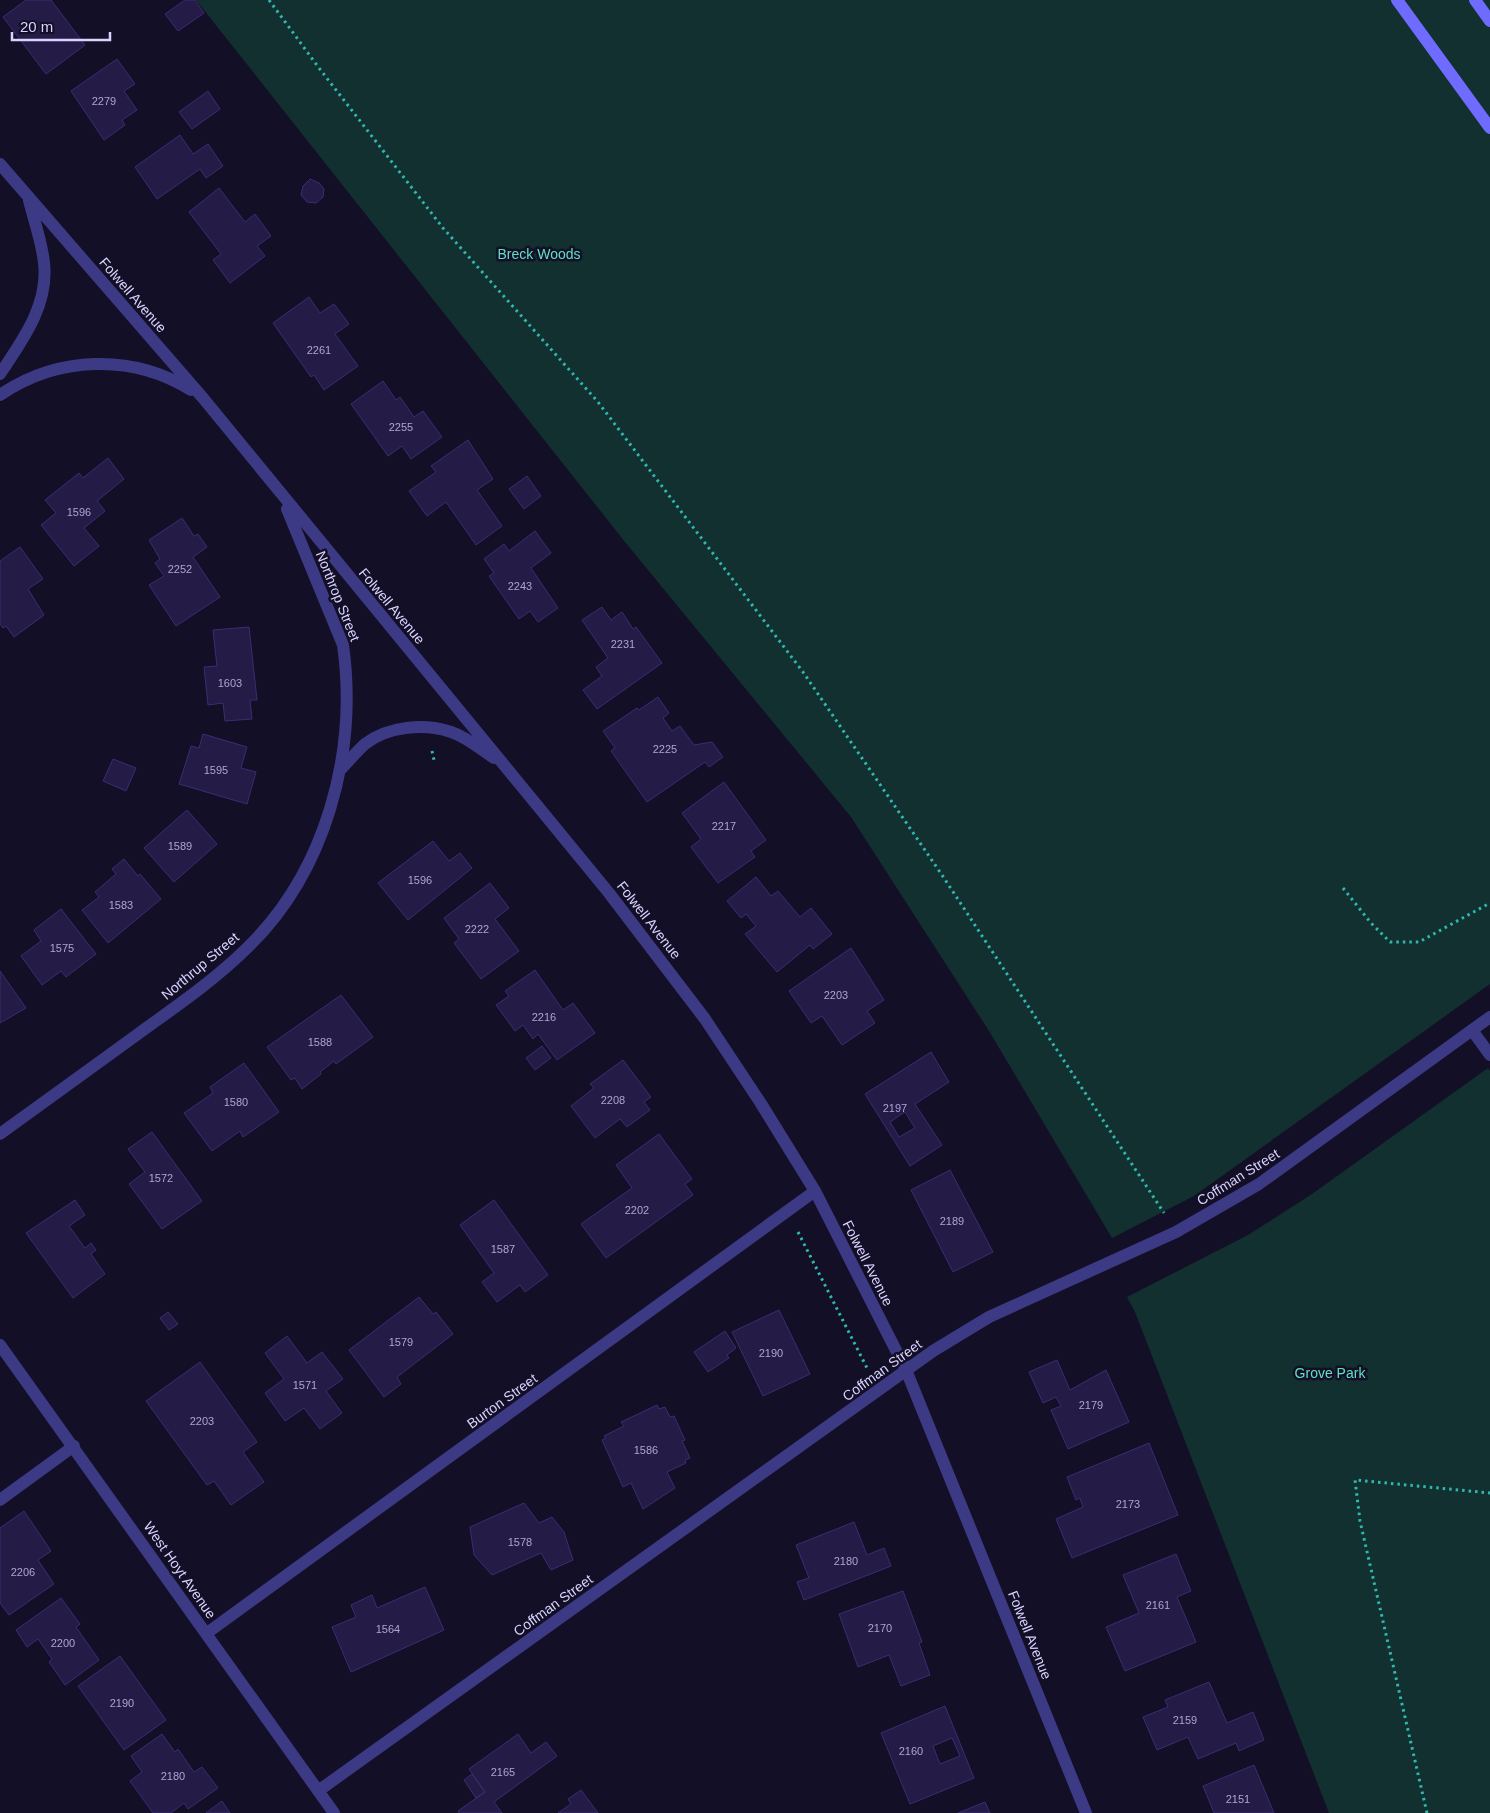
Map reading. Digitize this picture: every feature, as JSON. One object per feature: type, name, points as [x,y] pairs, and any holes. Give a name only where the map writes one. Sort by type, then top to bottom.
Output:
[{"type":"main road","points":[[1397,0],[1490,128]]},
{"type":"main road","points":[[1475,0],[1490,21]]},
{"type":"street","name":"Folwell Avenue","points":[[0,164],[203,398],[282,497],[609,893],[705,1019],[760,1102],[814,1191],[906,1370],[1086,1813]]},
{"type":"street","points":[[0,374],[33,323],[41,300],[44,265],[28,195]]},
{"type":"street","points":[[0,395],[13,386],[45,372],[80,364],[116,364],[151,371],[173,380],[203,398]]},
{"type":"street","name":"Northrop Street","points":[[282,497],[344,645],[347,713],[341,769]]},
{"type":"street","name":"Northrup Street","points":[[0,1134],[201,988],[246,949],[284,903],[314,852],[331,807],[341,769],[366,743],[387,732],[410,728],[434,728],[451,732],[464,738],[506,767]]},
{"type":"street","name":"Coffman Street","points":[[318,1791],[933,1350],[989,1317],[1176,1232],[1259,1184],[1490,1017]]},
{"type":"street","points":[[1472,1030],[1490,1055]]},
{"type":"street","name":"Burton Street","points":[[207,1634],[814,1191]]},
{"type":"street","name":"West Hoyt Avenue","points":[[0,1345],[74,1446],[334,1813]]},
{"type":"street","points":[[0,1500],[74,1446]]},
{"type":"path","points":[[269,0],[319,68],[443,228],[598,402],[803,672],[942,875],[1176,1232]]},
{"type":"path","points":[[1343,888],[1371,923],[1390,942],[1419,942],[1490,903]]},
{"type":"path","points":[[797,1231],[867,1368]]},
{"type":"path","points":[[1427,1813],[1360,1521],[1354,1480],[1490,1492]]},
{"type":"green space","name":"Breck Woods","points":[[196,0],[1490,0],[1490,984],[1194,1196],[1112,1238],[989,1031],[851,817],[625,542]]},
{"type":"green space","name":"Grove Park","points":[[1488,1068],[1490,1071],[1490,1813],[1329,1813],[1135,1312],[1127,1297],[1248,1235],[1312,1194]]},
{"type":"building","points":[[26,0],[51,0],[85,45],[46,74],[3,17]]},
{"type":"building","points":[[185,0],[195,0],[204,13],[178,31],[165,14]]},
{"type":"building","points":[[117,59],[135,84],[124,91],[137,110],[122,120],[125,125],[104,140],[71,91]]},
{"type":"building","points":[[208,91],[220,109],[192,129],[179,112]]},
{"type":"building","points":[[180,135],[193,154],[208,144],[223,166],[206,178],[200,169],[157,199],[135,167]]},
{"type":"building","points":[[310,179],[319,183],[324,189],[323,197],[316,203],[307,202],[301,195],[303,186]]},
{"type":"building","points":[[219,188],[245,222],[255,214],[271,236],[257,246],[265,256],[230,283],[213,260],[221,254],[189,212]]},
{"type":"building","points":[[309,297],[320,313],[334,304],[349,324],[335,334],[358,366],[324,390],[314,375],[311,377],[273,323]]},
{"type":"building","points":[[383,381],[396,400],[400,397],[414,417],[423,411],[442,437],[411,459],[402,446],[388,456],[351,404]]},
{"type":"building","points":[[468,440],[493,479],[477,490],[502,526],[476,545],[446,502],[427,516],[409,491],[436,472],[431,466]]},
{"type":"building","points":[[108,458],[124,479],[97,501],[105,511],[84,528],[99,546],[74,566],[41,525],[56,513],[45,500],[79,473],[83,478]]},
{"type":"building","points":[[527,476],[541,496],[524,509],[509,489]]},
{"type":"building","points":[[182,518],[194,536],[198,534],[207,547],[193,557],[220,597],[176,626],[149,585],[164,576],[155,563],[160,559],[149,540]]},
{"type":"building","points":[[535,531],[551,553],[531,568],[558,608],[538,622],[530,611],[519,619],[489,576],[494,573],[484,559],[504,544],[509,551]]},
{"type":"building","points":[[20,547],[43,579],[28,589],[44,615],[14,637],[6,626],[3,628],[0,624],[0,561]]},
{"type":"building","points":[[602,607],[611,620],[622,612],[633,629],[636,627],[662,663],[597,709],[583,690],[602,676],[596,667],[608,658],[582,620]]},
{"type":"building","points":[[249,627],[257,700],[250,700],[252,719],[225,721],[223,703],[208,705],[204,667],[217,666],[213,630]]},
{"type":"building","points":[[658,697],[669,713],[663,718],[672,731],[680,726],[694,745],[712,742],[723,757],[709,767],[705,762],[647,802],[611,751],[615,748],[603,731],[637,708],[639,710]]},
{"type":"building","points":[[203,734],[247,747],[241,768],[256,772],[247,804],[179,784],[191,746],[199,748]]},
{"type":"building","points":[[113,759],[136,768],[126,791],[103,781]]},
{"type":"building","points":[[724,782],[766,840],[751,851],[755,857],[718,883],[691,847],[701,839],[682,813]]},
{"type":"building","points":[[187,810],[217,844],[174,882],[144,848]]},
{"type":"building","points":[[433,841],[449,861],[460,853],[472,868],[408,920],[378,883]]},
{"type":"building","points":[[124,859],[138,876],[140,874],[161,899],[108,943],[82,910],[99,897],[95,892],[116,874],[112,869]]},
{"type":"building","points":[[756,877],[771,896],[778,891],[800,917],[811,908],[832,934],[813,949],[810,945],[777,972],[745,934],[756,926],[746,914],[741,918],[727,901]]},
{"type":"building","points":[[490,883],[509,908],[495,919],[519,951],[481,979],[454,943],[459,939],[444,918]]},
{"type":"building","points":[[61,909],[96,954],[66,977],[61,971],[42,985],[21,956],[41,941],[34,930]]},
{"type":"building","points":[[851,948],[884,1000],[867,1011],[875,1023],[842,1045],[822,1016],[811,1023],[789,991]]},
{"type":"building","points":[[535,970],[563,1010],[573,1003],[595,1033],[557,1060],[538,1034],[533,1039],[523,1025],[515,1031],[496,1005],[509,996],[505,991]]},
{"type":"building","points":[[0,971],[26,1008],[0,1023]]},
{"type":"building","points":[[341,995],[373,1037],[336,1064],[334,1061],[302,1089],[295,1078],[291,1080],[267,1047]]},
{"type":"building","points":[[542,1046],[551,1058],[535,1070],[526,1058]]},
{"type":"building","points":[[931,1052],[949,1082],[915,1104],[942,1145],[910,1166],[865,1094]],"holes":[[[905,1112],[915,1128],[899,1137],[890,1122]]]},
{"type":"building","points":[[623,1060],[651,1097],[644,1102],[650,1110],[627,1127],[620,1119],[595,1138],[571,1106],[594,1088],[590,1084]]},
{"type":"building","points":[[244,1063],[279,1112],[243,1137],[240,1131],[212,1151],[184,1113],[213,1093],[210,1087]]},
{"type":"building","points":[[152,1132],[202,1201],[162,1229],[129,1184],[145,1172],[128,1149]]},
{"type":"building","points":[[659,1134],[692,1179],[685,1184],[693,1195],[606,1258],[581,1224],[632,1188],[616,1165]]},
{"type":"building","points":[[950,1170],[993,1252],[953,1272],[911,1190]]},
{"type":"building","points":[[75,1200],[85,1215],[69,1226],[85,1248],[91,1243],[96,1250],[91,1254],[105,1274],[73,1298],[26,1233]]},
{"type":"building","points":[[494,1200],[548,1275],[525,1292],[520,1285],[497,1302],[482,1282],[494,1273],[460,1225]]},
{"type":"building","points":[[419,1297],[433,1314],[436,1312],[453,1334],[397,1377],[401,1384],[384,1397],[349,1350]]},
{"type":"building","points":[[779,1310],[810,1374],[763,1396],[732,1332]]},
{"type":"building","points":[[168,1312],[178,1324],[169,1330],[160,1318]]},
{"type":"building","points":[[725,1331],[736,1348],[727,1355],[729,1358],[708,1372],[694,1352]]},
{"type":"building","points":[[287,1336],[307,1363],[322,1352],[343,1379],[326,1391],[342,1413],[320,1429],[304,1408],[285,1421],[265,1393],[284,1379],[265,1353]]},
{"type":"building","points":[[1057,1360],[1070,1390],[1106,1370],[1129,1422],[1068,1449],[1051,1410],[1061,1406],[1056,1397],[1043,1403],[1029,1372]]},
{"type":"building","points":[[200,1362],[257,1442],[243,1452],[264,1482],[231,1505],[214,1481],[207,1485],[146,1401]]},
{"type":"building","points":[[657,1405],[659,1409],[665,1407],[670,1417],[674,1416],[685,1440],[682,1441],[690,1458],[685,1460],[686,1463],[667,1472],[675,1488],[643,1509],[631,1483],[623,1487],[602,1440],[606,1438],[604,1436],[624,1426],[621,1422]]},
{"type":"building","points":[[1149,1443],[1178,1515],[1072,1558],[1056,1519],[1083,1507],[1080,1498],[1076,1500],[1067,1477]]},
{"type":"building","points":[[524,1503],[539,1523],[552,1517],[564,1532],[573,1560],[551,1570],[541,1553],[492,1575],[474,1555],[470,1527]]},
{"type":"building","points":[[24,1511],[51,1551],[38,1560],[54,1584],[9,1615],[0,1603],[0,1528]]},
{"type":"building","points":[[854,1522],[867,1555],[884,1548],[891,1566],[804,1600],[797,1582],[809,1578],[796,1545]]},
{"type":"building","points":[[1176,1554],[1191,1591],[1177,1597],[1196,1642],[1125,1671],[1106,1627],[1139,1613],[1123,1575]]},
{"type":"building","points":[[425,1587],[444,1630],[351,1672],[332,1627],[356,1617],[351,1605],[372,1595],[377,1608]]},
{"type":"building","points":[[903,1591],[922,1642],[919,1643],[930,1675],[901,1686],[889,1655],[858,1667],[839,1614]]},
{"type":"building","points":[[61,1598],[80,1624],[76,1627],[99,1660],[65,1685],[49,1662],[52,1659],[38,1639],[27,1647],[16,1630]]},
{"type":"building","points":[[120,1656],[166,1720],[124,1750],[78,1686]]},
{"type":"building","points":[[1209,1682],[1227,1723],[1253,1712],[1264,1740],[1239,1751],[1236,1743],[1198,1759],[1188,1737],[1157,1750],[1143,1717],[1168,1707],[1165,1700]]},
{"type":"building","points":[[945,1706],[974,1778],[910,1804],[881,1733]],"holes":[[[952,1738],[960,1756],[940,1764],[933,1746]]]},
{"type":"building","points":[[162,1734],[175,1752],[178,1749],[194,1772],[202,1767],[218,1788],[188,1809],[184,1803],[171,1813],[153,1813],[130,1781],[142,1772],[131,1756]]},
{"type":"building","points":[[518,1734],[531,1753],[546,1742],[557,1756],[494,1802],[502,1813],[459,1813],[458,1811],[485,1792],[469,1769]]},
{"type":"building","points":[[1254,1765],[1274,1813],[1214,1813],[1203,1786]]},
{"type":"building","points":[[472,1774],[485,1792],[476,1798],[464,1780]]},
{"type":"building","points":[[581,1790],[598,1813],[558,1813],[571,1804],[568,1799]]},
{"type":"building","points":[[222,1801],[230,1813],[206,1813]]},
{"type":"building","points":[[985,1802],[990,1813],[958,1813]]}]
